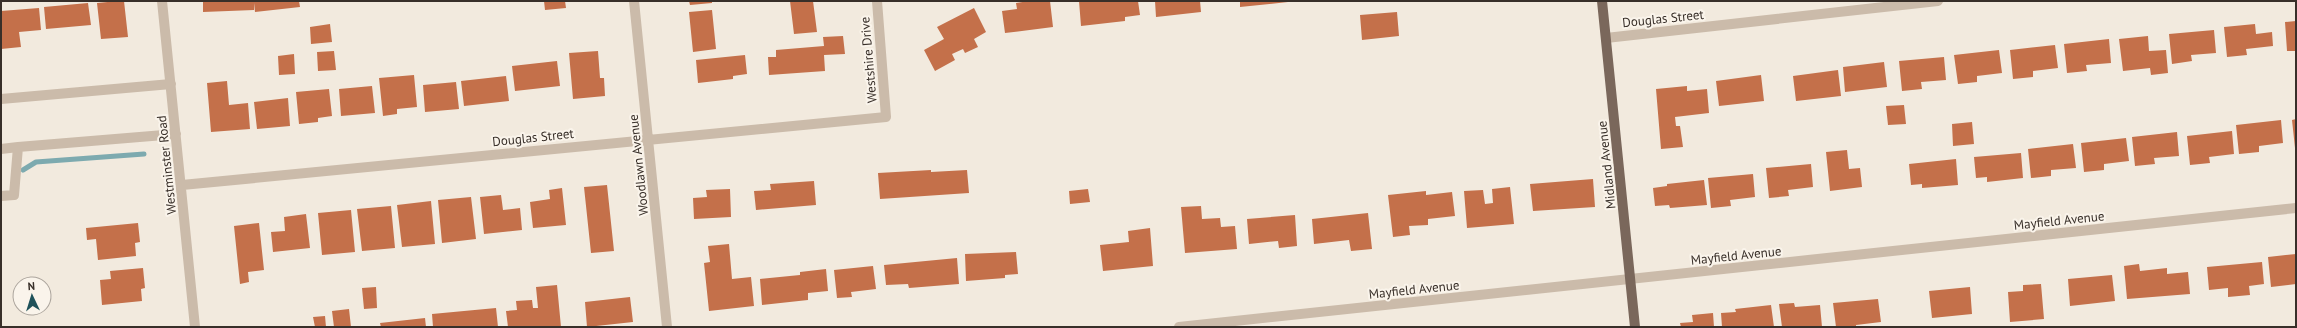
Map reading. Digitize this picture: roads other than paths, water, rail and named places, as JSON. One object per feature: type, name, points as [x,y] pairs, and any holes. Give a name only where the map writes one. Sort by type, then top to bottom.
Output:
[{"type":"main road","name":"Midland Avenue","points":[[1602,1],[1635,327]]},
{"type":"street","name":"Westminster Road","points":[[162,1],[182,185],[194,327]]},
{"type":"street","name":"Woodlawn Avenue","points":[[634,1],[667,327]]},
{"type":"street","name":"Westshire Drive","points":[[876,1],[886,117]]},
{"type":"street","name":"Douglas Street","points":[[1606,38],[1938,1]]},
{"type":"street","points":[[1,99],[171,84]]},
{"type":"street","name":"Douglas Street","points":[[182,185],[886,117]]},
{"type":"street","points":[[1,149],[176,134]]},
{"type":"street","points":[[1,196],[14,195],[18,148]]},
{"type":"street","name":"Mayfield Avenue","points":[[1179,327],[2296,208]]},
{"type":"waterway","points":[[23,170],[36,162],[144,154]]}]
